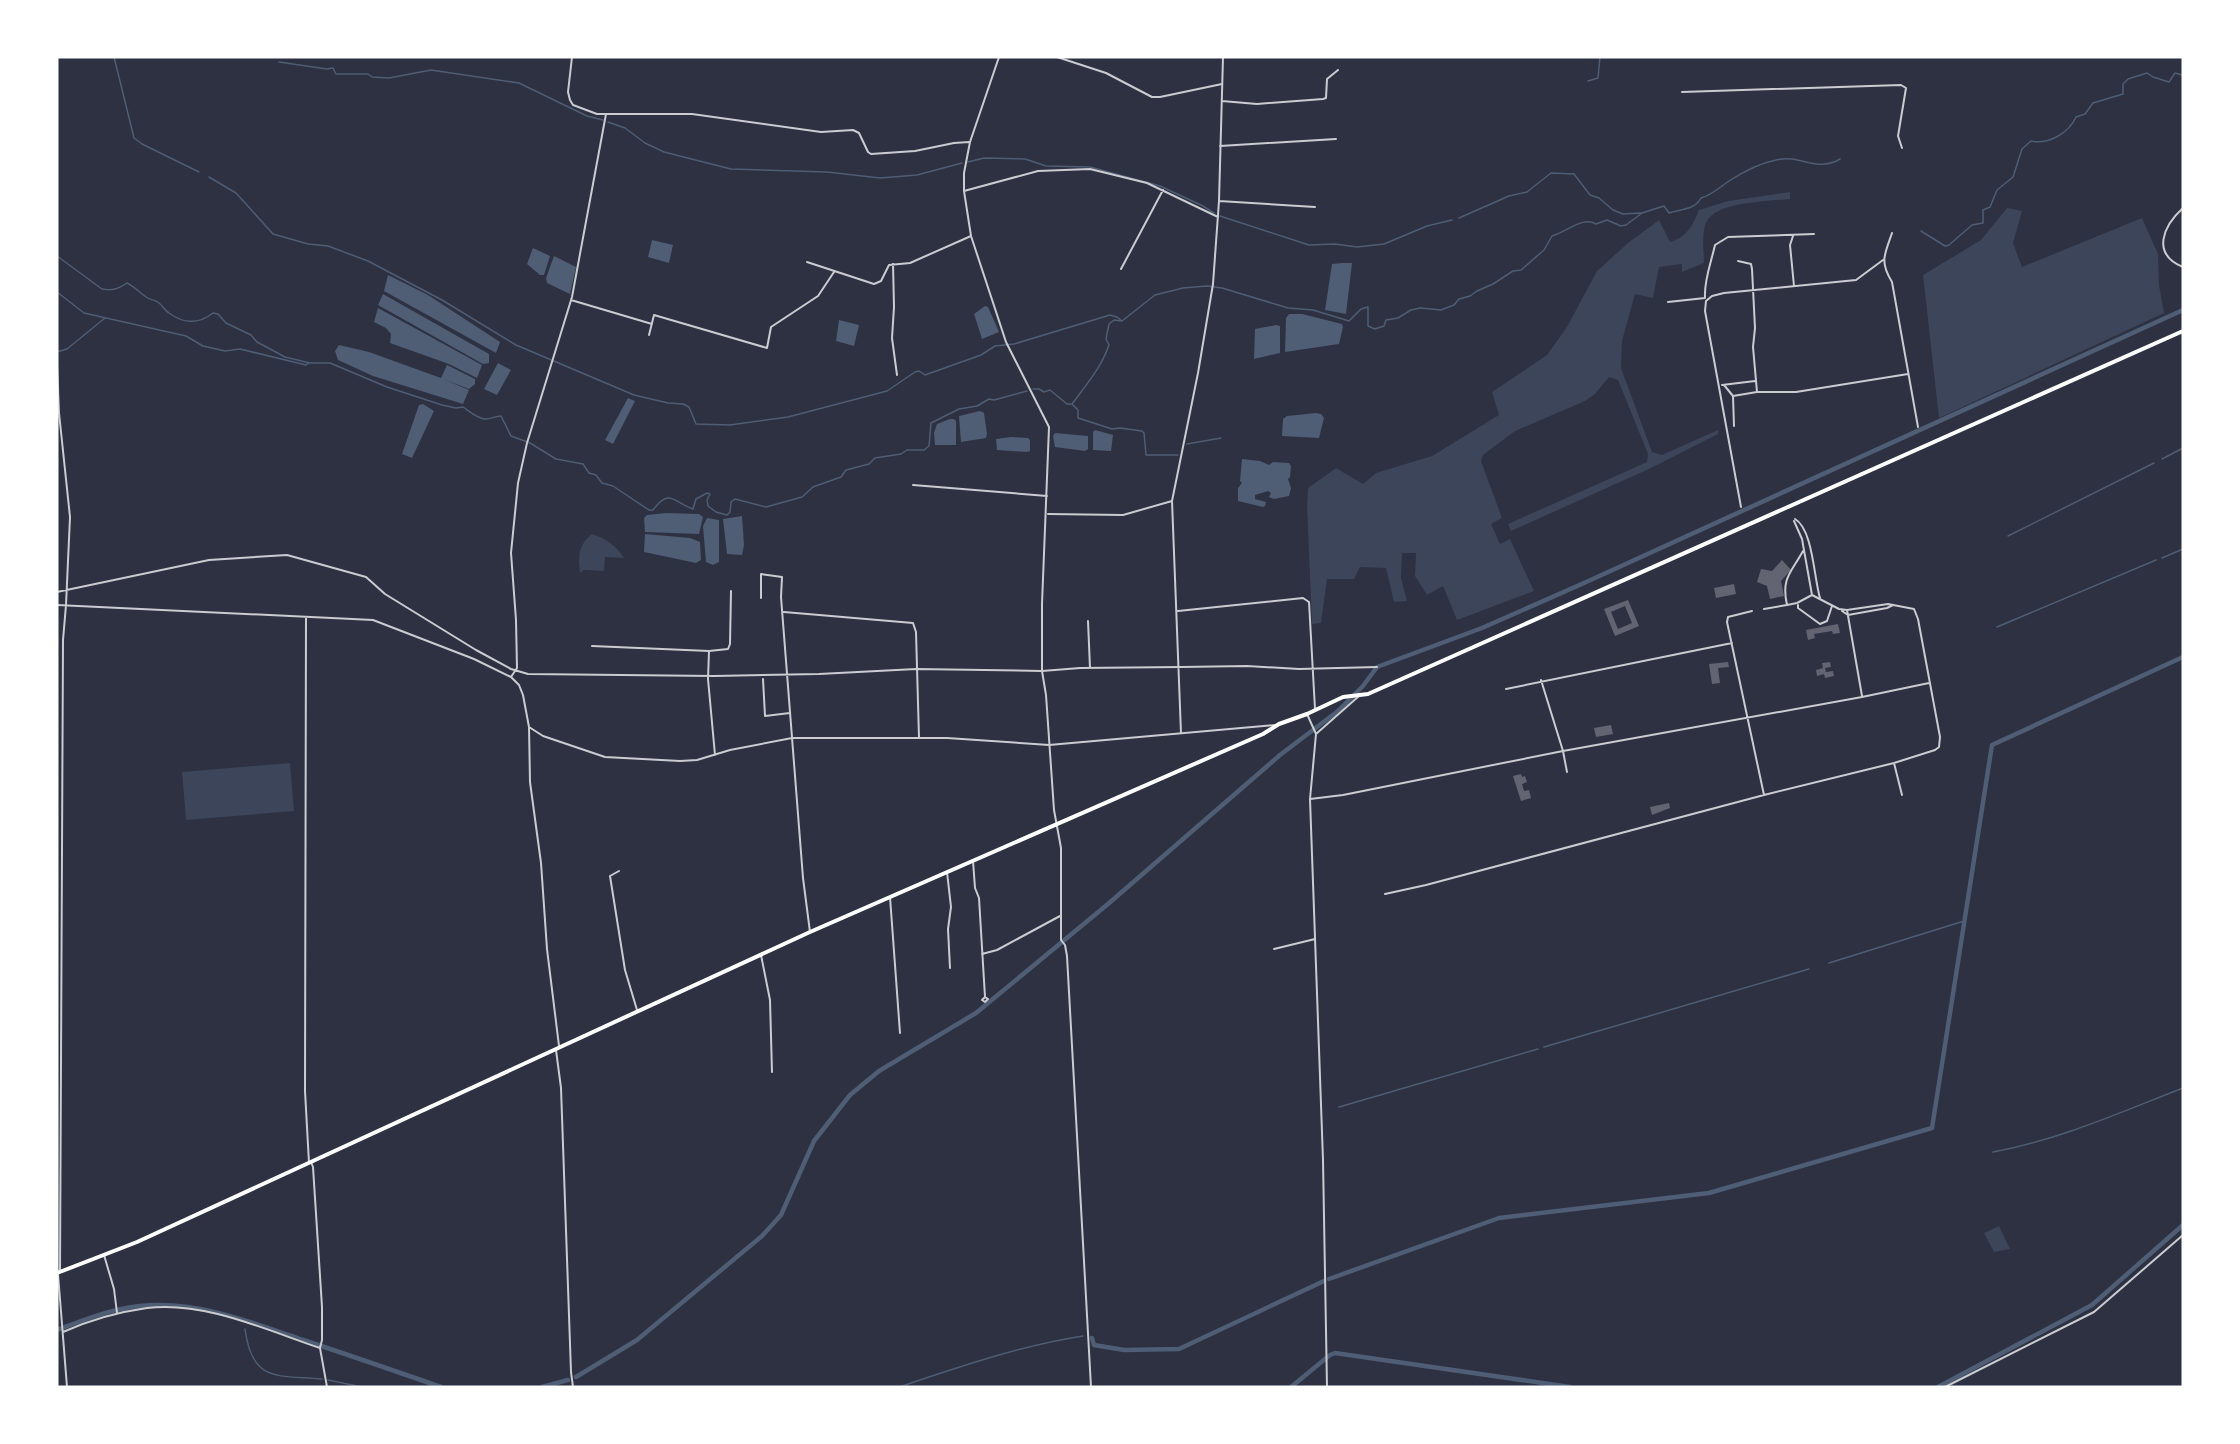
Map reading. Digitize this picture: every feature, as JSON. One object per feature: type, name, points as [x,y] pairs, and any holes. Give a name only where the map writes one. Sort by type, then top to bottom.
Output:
[{"type":"main road","points":[[58,1273],[137,1242],[558,1049],[637,1010],[1263,734],[1279,724],[1315,711],[1343,697],[1368,694],[1550,615],[2183,331]]},
{"type":"street","points":[[572,57],[568,92],[570,100],[573,105],[597,114],[692,114],[821,132],[853,130],[859,133],[871,154],[915,151],[970,142]]},
{"type":"street","points":[[999,57],[970,142],[964,173],[964,190],[971,236],[1006,342],[1049,427],[1042,604],[1042,669],[1061,848],[1061,940],[1065,945],[1091,1387]]},
{"type":"street","points":[[1057,57],[1106,73],[1152,97],[1222,84]]},
{"type":"street","points":[[1181,732],[1172,501],[1213,284],[1219,201],[1223,57]]},
{"type":"street","points":[[1222,101],[1257,104],[1323,99],[1326,98],[1327,79],[1338,70]]},
{"type":"street","points":[[1682,92],[1900,85],[1906,88],[1898,136],[1902,148]]},
{"type":"street","points":[[511,677],[516,670],[516,620],[511,553],[518,483],[528,441],[571,300],[606,114]]},
{"type":"street","points":[[1220,146],[1336,139]]},
{"type":"street","points":[[964,190],[1020,174],[1082,168],[1147,183],[1218,217]]},
{"type":"street","points":[[1121,269],[1163,190]]},
{"type":"street","points":[[1219,201],[1315,207]]},
{"type":"street","points":[[2183,208],[2167,227],[2163,247],[2165,254],[2183,267]]},
{"type":"street","points":[[1892,233],[1883,260],[1886,273],[1892,282],[1918,427]]},
{"type":"street","points":[[1741,507],[1705,311],[1704,283],[1708,277],[1715,245],[1728,237],[1814,234]]},
{"type":"street","points":[[807,262],[874,284],[881,281],[889,265],[910,263],[971,236]]},
{"type":"street","points":[[1793,236],[1790,245],[1794,286]]},
{"type":"street","points":[[1668,302],[1705,299],[1716,294],[1856,280],[1883,260]]},
{"type":"street","points":[[1738,261],[1751,264],[1755,328],[1753,347],[1757,392]]},
{"type":"street","points":[[893,264],[892,338],[897,375]]},
{"type":"street","points":[[650,335],[654,315],[767,348],[771,327],[818,296],[834,272]]},
{"type":"street","points":[[571,300],[652,324]]},
{"type":"street","points":[[57,365],[59,413],[70,517],[63,640],[58,1273],[67,1387]]},
{"type":"street","points":[[1733,396],[1757,392],[1796,392],[1908,374]]},
{"type":"street","points":[[1719,385],[1755,381]]},
{"type":"street","points":[[1724,385],[1733,396],[1734,426]]},
{"type":"street","points":[[913,485],[1047,496]]},
{"type":"street","points":[[1047,514],[1123,515],[1172,501]]},
{"type":"street","points":[[1812,595],[1800,532],[1795,520],[1799,521],[1806,534],[1821,599],[1848,615],[1893,605]]},
{"type":"street","points":[[1787,605],[1784,586],[1803,551]]},
{"type":"street","points":[[57,592],[209,560],[287,555],[366,577],[385,594],[476,650],[512,669],[528,674],[714,676],[916,669],[1377,667]]},
{"type":"street","points":[[761,598],[761,574],[782,577],[782,612],[810,932]]},
{"type":"street","points":[[592,646],[709,651],[728,649],[731,591]]},
{"type":"street","points":[[1812,595],[1827,602]]},
{"type":"street","points":[[1764,609],[1797,603],[1812,595]]},
{"type":"street","points":[[1178,611],[1303,598],[1307,600],[1309,602],[1315,711]]},
{"type":"street","points":[[1797,603],[1798,608],[1820,624],[1827,621],[1832,606]]},
{"type":"street","points":[[1385,894],[1894,763],[1930,753],[1939,747],[1939,733],[1918,619],[1914,609],[1881,604],[1847,610],[1839,609]]},
{"type":"street","points":[[57,606],[373,620],[474,659],[511,677],[519,685],[529,727],[530,782],[541,863],[547,949],[558,1049],[573,1387]]},
{"type":"street","points":[[1847,610],[1862,698]]},
{"type":"street","points":[[1752,611],[1728,617],[1727,622],[1764,795]]},
{"type":"street","points":[[782,612],[913,622],[919,738]]},
{"type":"street","points":[[306,617],[305,1091],[310,1162],[313,1167],[321,1295],[322,1340],[320,1348],[327,1387]]},
{"type":"street","points":[[1088,621],[1090,668]]},
{"type":"street","points":[[1506,689],[1541,680],[1732,644]]},
{"type":"street","points":[[709,651],[708,679],[714,755]]},
{"type":"street","points":[[763,679],[765,716],[790,713]]},
{"type":"street","points":[[1541,680],[1563,751],[1567,772]]},
{"type":"street","points":[[1310,799],[1343,795],[1563,751],[1862,698],[1929,683]]},
{"type":"street","points":[[1316,732],[1358,696]]},
{"type":"street","points":[[1307,714],[1316,732],[1310,799],[1323,1149],[1327,1387]]},
{"type":"street","points":[[529,727],[543,736],[605,757],[680,761],[698,760],[792,738],[919,738],[1049,746],[1279,724]]},
{"type":"street","points":[[1894,763],[1902,795]]},
{"type":"street","points":[[973,861],[975,888],[979,898],[985,997]]},
{"type":"street","points":[[619,871],[610,876],[625,970],[637,1010]]},
{"type":"street","points":[[946,872],[951,907],[948,929],[950,968]]},
{"type":"street","points":[[890,897],[900,1033]]},
{"type":"street","points":[[982,954],[997,950],[1061,916]]},
{"type":"street","points":[[1274,949],[1315,939]]},
{"type":"street","points":[[761,955],[770,1000],[772,1072]]},
{"type":"street","points":[[1945,1387],[2094,1312],[2183,1235]]},
{"type":"street","points":[[104,1255],[114,1289],[117,1311]]},
{"type":"street","points":[[63,1332],[117,1311],[147,1308],[190,1310],[237,1320],[320,1348]]},
{"type":"shaded area","points":[[1790,192],[1790,199],[1732,206],[1713,215],[1707,221],[1704,231],[1704,263],[1682,272],[1682,264],[1659,267],[1653,298],[1635,294],[1622,341],[1621,368],[1652,452],[1662,455],[1718,430],[1718,434],[1649,469],[1511,531],[1508,524],[1647,462],[1648,454],[1618,380],[1609,377],[1595,394],[1585,401],[1515,431],[1483,455],[1481,461],[1502,518],[1491,524],[1500,544],[1510,539],[1534,591],[1457,620],[1443,586],[1427,595],[1415,576],[1416,553],[1402,553],[1401,578],[1407,601],[1394,602],[1386,568],[1360,567],[1354,579],[1327,579],[1321,623],[1312,624],[1308,488],[1336,468],[1363,484],[1376,473],[1432,456],[1499,415],[1492,392],[1547,355],[1567,327],[1597,271],[1628,243],[1659,220],[1670,242],[1689,230],[1699,210],[1728,201]]},
{"type":"shaded area","points":[[2007,208],[2022,211],[2013,243],[2022,267],[2142,218],[2158,254],[2159,285],[2164,313],[1939,418],[1923,275],[1981,240]]},
{"type":"shaded area","points":[[652,240],[673,245],[669,263],[648,257]]},
{"type":"shaded area","points":[[533,248],[550,256],[544,275],[540,275],[527,264]]},
{"type":"shaded area","points":[[554,256],[576,267],[570,294],[547,283],[546,278]]},
{"type":"shaded area","points":[[1352,263],[1346,314],[1325,310],[1332,264]]},
{"type":"shaded area","points":[[388,275],[428,295],[500,342],[496,353],[384,291]]},
{"type":"shaded area","points":[[383,294],[489,354],[489,363],[483,364],[378,305]]},
{"type":"shaded area","points":[[985,306],[988,307],[999,332],[982,339],[974,314]]},
{"type":"shaded area","points":[[378,308],[482,365],[477,378],[449,364],[390,343],[391,334],[386,328],[374,322]]},
{"type":"shaded area","points":[[1289,314],[1302,314],[1342,324],[1339,344],[1285,352],[1286,318]]},
{"type":"shaded area","points":[[839,320],[859,325],[854,346],[836,341]]},
{"type":"shaded area","points":[[1280,326],[1280,353],[1254,359],[1255,329]]},
{"type":"shaded area","points":[[339,345],[369,352],[441,378],[447,365],[475,379],[475,384],[469,389],[443,379],[469,390],[463,404],[373,376],[338,360],[335,351]]},
{"type":"shaded area","points":[[498,363],[511,370],[497,395],[484,389]]},
{"type":"shaded area","points":[[628,398],[635,401],[613,444],[605,440]]},
{"type":"shaded area","points":[[423,404],[434,411],[412,458],[402,454],[419,405]]},
{"type":"shaded area","points":[[980,411],[984,413],[986,438],[961,442],[959,416]]},
{"type":"shaded area","points":[[1321,414],[1324,418],[1319,438],[1282,436],[1283,419],[1287,416]]},
{"type":"shaded area","points":[[950,419],[956,421],[956,445],[935,445],[934,433],[937,424]]},
{"type":"shaded area","points":[[1095,430],[1113,435],[1111,451],[1093,450]]},
{"type":"shaded area","points":[[1055,433],[1088,436],[1088,449],[1085,451],[1055,447],[1053,436]]},
{"type":"shaded area","points":[[1028,438],[1030,451],[997,450],[996,439]]},
{"type":"shaded area","points":[[1242,459],[1260,461],[1269,465],[1273,462],[1289,463],[1291,466],[1288,479],[1291,488],[1289,496],[1274,499],[1269,497],[1271,493],[1268,491],[1255,495],[1255,499],[1266,502],[1263,507],[1238,501],[1238,488],[1242,483],[1240,481]]},
{"type":"shaded area","points":[[699,514],[703,517],[699,534],[645,532],[644,518],[647,515]]},
{"type":"shaded area","points":[[742,516],[744,545],[742,555],[727,554],[723,519]]},
{"type":"shaded area","points":[[707,518],[719,520],[719,562],[713,565],[706,562],[703,526]]},
{"type":"shaded area","points":[[592,534],[610,543],[624,558],[605,557],[604,571],[584,570],[580,573],[580,552],[584,542]]},
{"type":"shaded area","points":[[645,534],[690,538],[700,542],[701,560],[696,563],[644,552]]},
{"type":"shaded area","points":[[290,763],[294,811],[186,820],[182,772]]},
{"type":"shaded area","points":[[1999,1226],[2010,1249],[1994,1252],[1984,1233]]},
{"type":"building","points":[[1782,560],[1791,570],[1781,581],[1784,596],[1770,599],[1767,586],[1757,582],[1761,569],[1772,571]]},
{"type":"building","points":[[1734,584],[1736,594],[1716,598],[1714,588]]},
{"type":"building","points":[[1628,600],[1639,626],[1615,636],[1604,609]],"holes":[[[1625,606],[1632,623],[1618,629],[1611,612]]]},
{"type":"building","points":[[1838,624],[1840,633],[1833,634],[1832,631],[1814,634],[1815,638],[1808,640],[1806,630]]},
{"type":"building","points":[[1728,662],[1729,667],[1718,668],[1720,683],[1712,684],[1709,664]]},
{"type":"building","points":[[1830,662],[1831,667],[1825,668],[1826,672],[1833,671],[1834,676],[1825,678],[1824,674],[1817,676],[1816,670],[1823,668],[1822,663]]},
{"type":"building","points":[[1611,725],[1613,734],[1596,737],[1594,728]]},
{"type":"building","points":[[1521,774],[1522,777],[1525,776],[1527,782],[1522,784],[1524,791],[1529,790],[1531,798],[1521,801],[1513,776]]},
{"type":"building","points":[[1669,803],[1670,808],[1652,815],[1650,807]]},
{"type":"waterway","points":[[114,57],[134,138],[199,172]]},
{"type":"waterway","points":[[1588,81],[1598,78],[1600,57]]},
{"type":"waterway","points":[[279,62],[333,68],[336,74],[368,74],[372,77],[389,78],[431,70],[519,83],[587,116],[603,120]]},
{"type":"waterway","points":[[1921,231],[1945,246],[1972,225],[1983,223],[1983,210],[1990,207],[1997,190],[2013,177],[2022,149],[2031,141],[2044,141],[2063,133],[2076,117],[2085,114],[2093,103],[2123,94],[2123,84],[2128,79],[2147,73],[2169,82],[2175,73],[2182,75],[2183,78]]},
{"type":"waterway","points":[[608,122],[625,128],[645,143],[664,152],[731,169],[827,172],[880,178],[917,175],[962,163]]},
{"type":"waterway","points":[[968,162],[984,158],[1025,159],[1046,166],[1090,167],[1160,186],[1214,213]]},
{"type":"waterway","points":[[1033,389],[1044,392],[1050,390],[1067,404],[1072,404],[1093,376],[1106,353],[1109,345],[1106,339],[1109,324],[1114,320],[1122,321],[1155,295],[1183,288],[1207,286],[1222,288],[1288,308],[1313,310],[1349,321],[1361,309],[1368,307],[1368,326],[1375,329],[1384,326],[1386,320],[1398,318],[1411,310],[1420,308],[1441,310],[1454,305],[1459,299],[1470,296],[1513,271],[1521,270],[1544,250],[1552,236],[1580,223],[1596,224],[1607,220],[1621,226],[1642,213],[1664,206],[1669,213],[1687,208],[1740,174],[1770,161],[1793,159],[1824,164],[1840,159]]},
{"type":"waterway","points":[[1459,218],[1509,196],[1527,192],[1551,173],[1574,174],[1590,195],[1599,198],[1613,210],[1623,214],[1641,213]]},
{"type":"waterway","points":[[209,177],[236,193],[273,234],[308,244],[328,246],[368,261],[442,300],[516,345],[634,395],[683,404],[689,407],[696,424],[730,425],[788,417],[887,391],[915,372],[919,371],[925,375],[981,355],[995,346],[1014,344],[1110,315],[1122,321]]},
{"type":"waterway","points":[[1220,216],[1309,245],[1335,244],[1357,247],[1384,244],[1427,226],[1452,220]]},
{"type":"waterway","points":[[57,256],[102,289],[115,289],[127,283],[180,319],[197,321],[213,313],[218,314],[226,323],[251,335],[257,342],[285,357],[310,363],[330,363],[387,387],[442,405],[463,407],[483,419],[501,416],[511,436],[530,443],[556,459],[583,464],[589,473],[596,475],[602,483],[613,486],[649,510],[653,510],[668,498],[693,509],[696,499],[707,493],[710,494],[707,500],[708,506],[716,512],[727,515],[730,512],[731,502],[735,499],[766,507],[802,497],[813,487],[841,477],[846,470],[869,464],[875,458],[901,454],[907,450],[924,450],[929,446],[931,423],[959,409],[977,406],[989,399],[994,400],[1027,391]]},
{"type":"waterway","points":[[57,292],[84,313],[186,336],[203,346],[225,351],[240,349],[306,365],[309,363]]},
{"type":"waterway","points":[[576,1377],[637,1340],[762,1236],[781,1215],[814,1141],[850,1095],[879,1071],[976,1013],[1108,904],[1280,755],[1338,711],[1363,686],[1377,667],[1482,628],[1584,583],[2183,310]]},
{"type":"waterway","points":[[57,352],[67,349],[105,318]]},
{"type":"waterway","points":[[1072,404],[1078,410],[1078,418],[1112,429],[1142,431],[1146,455],[1178,455]]},
{"type":"waterway","points":[[1187,444],[1221,438]]},
{"type":"waterway","points":[[2162,459],[2183,448]]},
{"type":"waterway","points":[[2008,536],[2154,463]]},
{"type":"waterway","points":[[2162,558],[2183,549]]},
{"type":"waterway","points":[[1997,627],[2156,560]]},
{"type":"waterway","points":[[1329,1279],[1499,1218],[1709,1193],[1932,1128],[1992,745],[2183,657]]},
{"type":"waterway","points":[[1829,963],[1964,921]]},
{"type":"waterway","points":[[1544,1047],[1809,969]]},
{"type":"waterway","points":[[1339,1107],[1538,1049]]},
{"type":"waterway","points":[[1993,1152],[2066,1133],[2183,1088]]},
{"type":"waterway","points":[[1938,1387],[2092,1305],[2183,1225]]},
{"type":"waterway","points":[[1092,1338],[1094,1345],[1124,1350],[1179,1349],[1324,1281]]},
{"type":"waterway","points":[[57,1330],[97,1315],[129,1307],[182,1306],[243,1320],[441,1387]]},
{"type":"waterway","points":[[245,1329],[248,1346],[254,1359],[269,1373],[322,1379]]},
{"type":"waterway","points":[[899,1387],[1012,1351],[1083,1336]]},
{"type":"waterway","points":[[1291,1387],[1335,1353],[1570,1387]]},
{"type":"waterway","points":[[328,1380],[362,1387]]},
{"type":"waterway","points":[[542,1387],[568,1380]]}]
